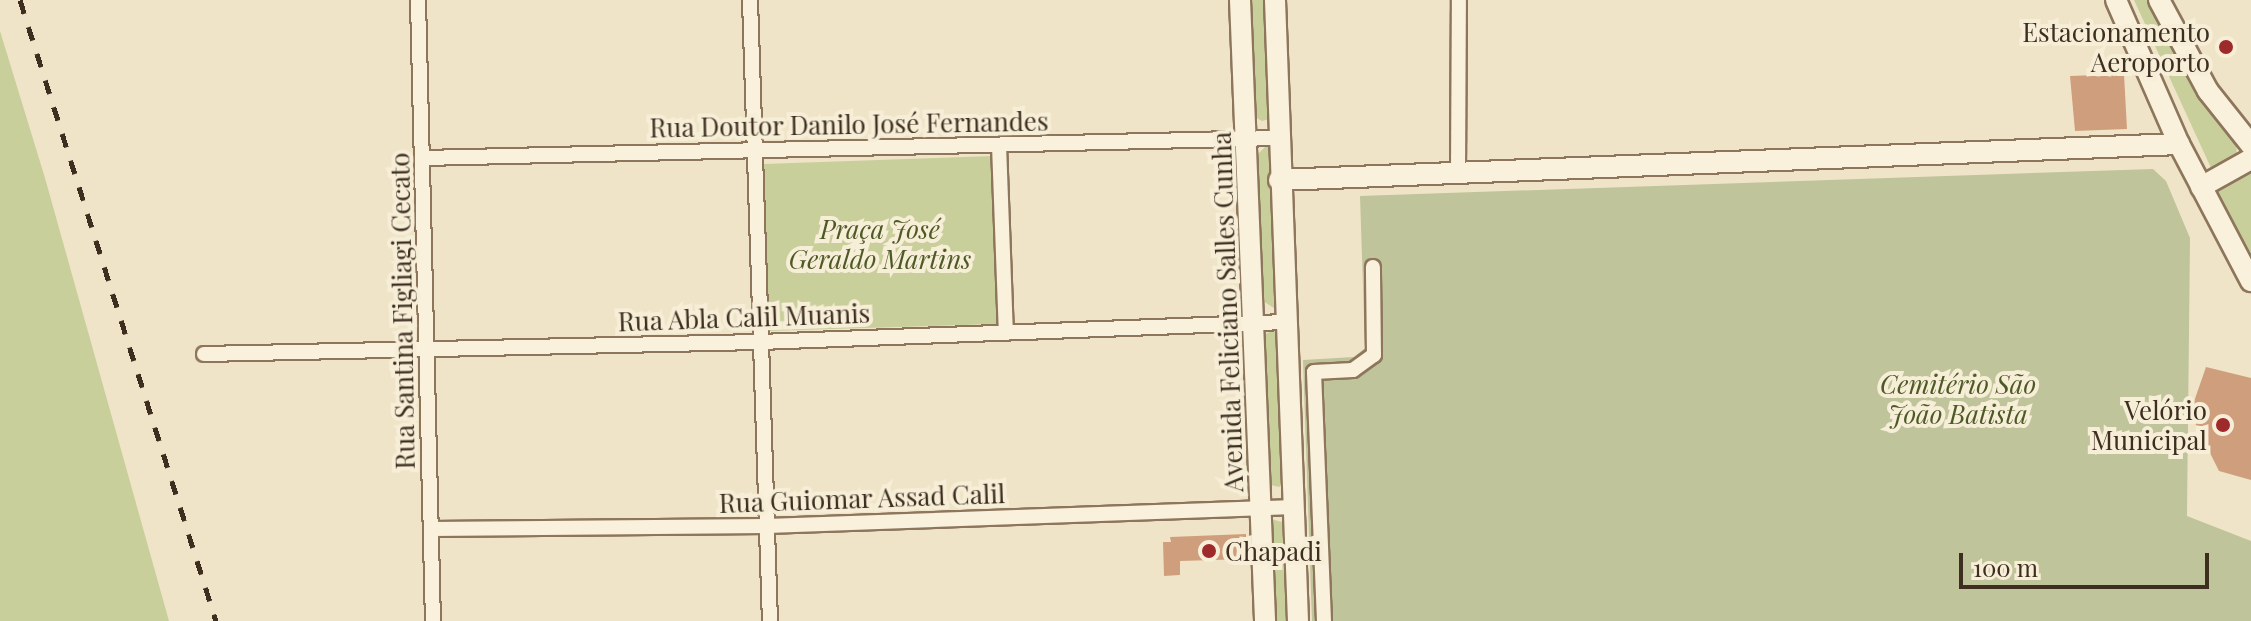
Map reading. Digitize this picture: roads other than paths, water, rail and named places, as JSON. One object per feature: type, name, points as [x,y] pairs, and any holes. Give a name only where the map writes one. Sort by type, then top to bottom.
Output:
[{"type":"main road","name":"Avenida Feliciano Salles Cunha","points":[[1240,0],[1265,621]]},
{"type":"main road","points":[[1275,0],[1277,138],[1298,621]]},
{"type":"main road","points":[[2116,0],[2179,144],[2251,281]]},
{"type":"main road","points":[[2159,0],[2208,91],[2251,145]]},
{"type":"main road","points":[[1279,180],[2179,144]]},
{"type":"main road","points":[[2201,187],[2251,159]]},
{"type":"street","name":"Rua Santina Figliagi Cecato","points":[[418,0],[433,621]]},
{"type":"street","points":[[750,0],[770,621]]},
{"type":"street","points":[[1458,173],[1459,0]]},
{"type":"street","name":"Rua Doutor Danilo José Fernandes","points":[[423,158],[1277,138]]},
{"type":"street","points":[[999,145],[1006,333]]},
{"type":"street","points":[[1324,621],[1314,372],[1353,370],[1374,355],[1373,267]]},
{"type":"street","name":"Rua Abla Calil Muanis","points":[[204,354],[760,342],[1286,322]]},
{"type":"street","name":"Rua Guiomar Assad Calil","points":[[431,529],[767,526],[1295,507]]},
{"type":"railway","points":[[20,0],[216,621]]},
{"type":"place","name":"Estacionamento Aeroporto","points":[[2226,47]]},
{"type":"place","name":"Velório Municipal","points":[[2223,425]]},
{"type":"place","name":"Chapadi","points":[[1209,551]]},
{"type":"park label","name":"Praça José Geraldo Martins","points":[[880,244]]},
{"type":"park label","name":"Cemitério São João Batista","points":[[1958,399]]}]
